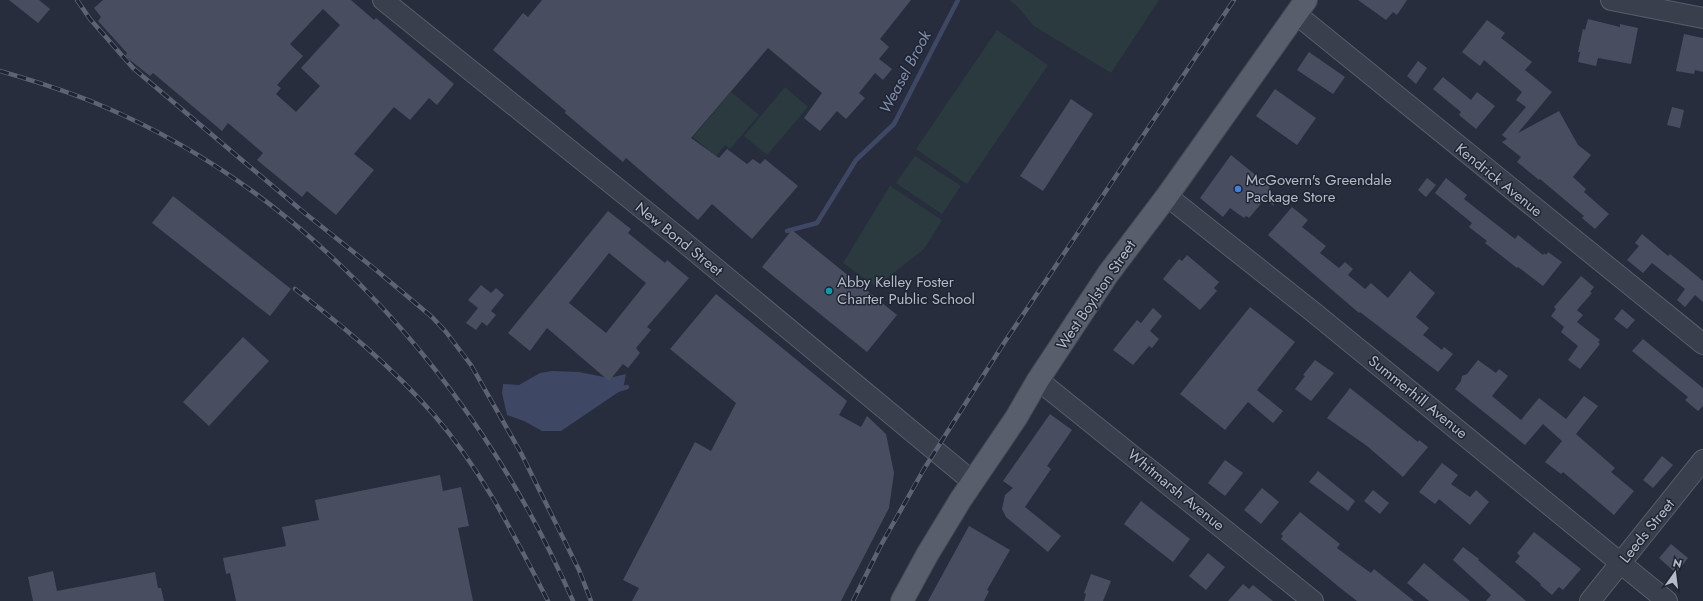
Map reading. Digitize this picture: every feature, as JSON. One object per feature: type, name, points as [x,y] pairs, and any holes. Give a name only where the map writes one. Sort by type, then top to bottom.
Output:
[{"type":"main road","name":"West Boylston Street","points":[[902,601],[910,583],[972,482],[1016,418],[1038,380],[1108,274],[1167,196],[1301,7]]},
{"type":"street","name":"New Bond Street","points":[[383,0],[679,238],[972,482]]},
{"type":"street","points":[[1611,0],[1703,18]]},
{"type":"street","name":"Kendrick Avenue","points":[[1301,7],[1703,344]]},
{"type":"street","name":"Summerhill Avenue","points":[[1167,196],[1312,311],[1667,601]]},
{"type":"street","name":"Whitmarsh Avenue","points":[[1038,380],[1313,601]]},
{"type":"street","name":"Leeds Street","points":[[1590,601],[1703,460]]},
{"type":"shaded area","points":[[1009,0],[1159,0],[1111,73],[1034,26],[1016,5]]},
{"type":"shaded area","points":[[997,30],[1048,65],[967,184],[916,149]]},
{"type":"shaded area","points":[[785,87],[808,107],[767,155],[744,136]]},
{"type":"shaded area","points":[[731,92],[759,115],[730,149],[725,145],[716,156],[693,137]]},
{"type":"shaded area","points":[[915,156],[961,186],[942,214],[896,183]]},
{"type":"shaded area","points":[[890,186],[942,220],[924,249],[876,287],[843,263]]},
{"type":"water","points":[[552,371],[579,372],[609,378],[626,374],[623,389],[561,431],[542,431],[524,421],[507,415],[502,393],[503,384],[519,385],[540,373]]},
{"type":"building","points":[[9,0],[39,0],[50,9],[38,23]]},
{"type":"building","points":[[103,0],[351,0],[374,20],[376,18],[454,84],[437,105],[429,98],[410,120],[394,107],[354,154],[374,170],[336,215],[307,191],[302,197],[257,160],[263,153],[228,123],[222,131],[153,73],[150,76],[125,56],[127,53],[98,21],[101,17],[94,8]],"holes":[[[323,9],[340,25],[301,68],[320,86],[296,112],[276,94],[281,88],[277,85],[303,56],[290,44]]]},
{"type":"building","points":[[542,0],[911,0],[880,39],[889,47],[879,59],[892,69],[883,80],[875,73],[859,93],[865,98],[846,119],[837,111],[820,131],[804,118],[822,93],[768,48],[691,138],[719,158],[727,149],[747,164],[753,159],[760,164],[765,159],[798,186],[752,239],[712,204],[698,220],[626,158],[623,162],[565,113],[566,111],[493,50],[523,13],[528,17]]},
{"type":"building","points":[[1358,0],[1407,0],[1397,15],[1393,12],[1386,20]]},
{"type":"building","points":[[1588,19],[1620,27],[1620,24],[1638,28],[1631,64],[1598,58],[1596,66],[1578,62],[1580,52],[1578,52],[1583,29],[1585,30]]},
{"type":"building","points":[[1487,20],[1505,33],[1501,38],[1532,62],[1525,70],[1552,92],[1518,133],[1559,111],[1578,145],[1591,155],[1573,177],[1586,189],[1584,192],[1609,214],[1595,229],[1582,218],[1584,216],[1517,162],[1521,157],[1502,142],[1507,139],[1502,135],[1526,107],[1516,100],[1522,92],[1484,60],[1480,66],[1462,52]]},
{"type":"building","points":[[1684,34],[1703,38],[1703,72],[1695,70],[1694,74],[1676,71]]},
{"type":"building","points":[[1309,52],[1345,77],[1333,94],[1297,70]]},
{"type":"building","points":[[1418,61],[1427,68],[1416,84],[1407,76]]},
{"type":"building","points":[[1443,77],[1471,100],[1477,92],[1495,106],[1476,129],[1459,115],[1461,112],[1433,89]]},
{"type":"building","points":[[1275,89],[1316,118],[1297,145],[1256,116]]},
{"type":"building","points":[[1071,99],[1093,114],[1043,191],[1020,176]]},
{"type":"building","points":[[1672,107],[1684,110],[1680,128],[1667,125]]},
{"type":"building","name":"McGovern's Greendale Package Store","points":[[1231,155],[1269,186],[1274,206],[1265,199],[1249,218],[1246,216],[1244,218],[1230,208],[1223,217],[1200,198]]},
{"type":"building","points":[[1427,178],[1436,185],[1426,197],[1418,190]]},
{"type":"building","points":[[1446,178],[1467,195],[1464,199],[1515,239],[1518,235],[1543,255],[1544,253],[1546,255],[1548,252],[1562,262],[1543,286],[1485,243],[1487,241],[1469,227],[1472,223],[1435,193]]},
{"type":"building","points":[[173,196],[291,289],[270,316],[152,223]]},
{"type":"building","points":[[1292,207],[1308,220],[1302,227],[1326,246],[1320,253],[1339,268],[1345,262],[1353,269],[1348,275],[1365,289],[1371,283],[1388,298],[1410,271],[1435,293],[1416,317],[1429,328],[1423,335],[1442,350],[1444,347],[1453,354],[1438,372],[1360,312],[1359,313],[1268,235]]},
{"type":"building","points":[[608,211],[631,229],[628,233],[665,263],[667,260],[689,278],[647,327],[651,330],[636,348],[640,353],[628,368],[623,364],[609,381],[547,328],[530,351],[508,333]],"holes":[[[609,253],[646,283],[606,333],[569,303]]]},
{"type":"building","name":"Abby Kelley Foster Charter Public School","points":[[792,230],[897,315],[867,352],[762,267]]},
{"type":"building","points":[[1642,234],[1668,256],[1670,254],[1703,281],[1703,302],[1695,295],[1685,307],[1677,300],[1685,289],[1652,263],[1643,273],[1627,260],[1639,246],[1635,243]]},
{"type":"building","points":[[1187,255],[1219,282],[1214,288],[1217,291],[1200,310],[1163,279],[1179,259],[1182,261]]},
{"type":"building","points":[[1581,276],[1594,287],[1590,292],[1592,293],[1577,310],[1583,315],[1577,322],[1600,340],[1598,342],[1600,344],[1580,369],[1568,360],[1578,346],[1561,332],[1564,327],[1551,316],[1556,309],[1554,307]]},
{"type":"building","points":[[481,285],[491,293],[496,288],[504,295],[491,311],[496,315],[487,326],[482,322],[476,330],[466,323],[478,308],[468,300]]},
{"type":"building","points":[[716,294],[847,401],[839,415],[861,427],[867,416],[886,434],[894,473],[889,508],[841,601],[632,601],[639,588],[623,580],[695,442],[711,451],[736,403],[670,349]]},
{"type":"building","points":[[1250,307],[1295,342],[1257,390],[1283,411],[1273,423],[1248,402],[1225,430],[1180,394]]},
{"type":"building","points":[[1153,308],[1162,316],[1150,331],[1159,339],[1152,348],[1149,346],[1133,365],[1113,350],[1137,320],[1141,323]]},
{"type":"building","points":[[1622,309],[1635,320],[1627,329],[1614,319]]},
{"type":"building","points":[[243,337],[269,361],[209,426],[183,402]]},
{"type":"building","points":[[1643,339],[1703,388],[1703,406],[1698,411],[1685,400],[1688,397],[1632,351]]},
{"type":"building","points":[[1315,360],[1334,373],[1311,401],[1295,389],[1305,376],[1303,375]]},
{"type":"building","points":[[1478,360],[1496,373],[1499,369],[1508,376],[1492,396],[1521,420],[1539,398],[1566,419],[1584,396],[1598,406],[1576,434],[1615,468],[1611,472],[1634,491],[1614,515],[1563,472],[1561,474],[1545,462],[1562,441],[1543,424],[1525,445],[1455,389],[1461,381],[1462,376],[1467,374]]},
{"type":"building","points":[[1350,388],[1418,442],[1419,440],[1428,447],[1403,477],[1367,446],[1327,418]]},
{"type":"building","points":[[1050,414],[1072,430],[1047,466],[1051,469],[1025,507],[1061,536],[1048,552],[1006,517],[1002,509],[1005,495],[1013,488],[1003,481]]},
{"type":"building","points":[[1662,456],[1673,465],[1653,488],[1643,480]]},
{"type":"building","points":[[1225,460],[1243,473],[1225,496],[1208,483]]},
{"type":"building","points":[[1442,463],[1458,475],[1451,484],[1470,497],[1476,490],[1489,502],[1470,525],[1439,499],[1435,504],[1419,492]]},
{"type":"building","points":[[1318,471],[1355,501],[1348,511],[1309,482]]},
{"type":"building","points":[[440,475],[443,491],[461,487],[469,526],[458,528],[473,601],[236,601],[230,573],[226,574],[223,558],[286,546],[282,527],[319,520],[315,500]]},
{"type":"building","points":[[1262,488],[1279,502],[1261,524],[1244,510]]},
{"type":"building","points":[[1373,490],[1389,503],[1380,514],[1364,501]]},
{"type":"building","points":[[1141,501],[1190,539],[1173,562],[1124,524]]},
{"type":"building","points":[[1300,512],[1340,544],[1337,548],[1371,573],[1374,569],[1414,601],[1357,601],[1339,587],[1281,539],[1283,536],[1281,534]]},
{"type":"building","points":[[969,526],[1010,550],[987,590],[989,591],[984,601],[928,601]]},
{"type":"building","points":[[1534,532],[1581,569],[1563,590],[1559,587],[1552,595],[1515,562],[1520,556],[1517,553]]},
{"type":"building","points":[[1671,544],[1688,558],[1676,573],[1659,558]]},
{"type":"building","points":[[1463,547],[1479,559],[1478,560],[1526,601],[1486,601],[1491,595],[1453,560]]},
{"type":"building","points":[[1208,553],[1225,567],[1206,590],[1189,576]]},
{"type":"building","points":[[1424,563],[1470,601],[1429,601],[1407,583]]},
{"type":"building","points":[[53,571],[57,591],[155,572],[158,588],[161,588],[164,601],[33,601],[28,577]]},
{"type":"building","points":[[1091,574],[1111,581],[1103,601],[1084,601],[1086,594],[1084,593]]},
{"type":"building","points":[[1243,584],[1249,589],[1253,585],[1273,601],[1228,601]]},
{"type":"waterway","name":"Weasel Brook","points":[[787,231],[817,223],[856,160],[894,124],[958,0]]},
{"type":"waterway","name":"Weasel Brook","points":[[617,390],[627,387]]},
{"type":"railway","points":[[77,0],[90,19],[133,68],[301,210],[432,317],[446,332],[471,365],[521,453],[579,570],[591,601]]},
{"type":"railway","points":[[853,601],[881,545],[924,469],[948,431],[1004,343],[1234,0]]},
{"type":"railway","points":[[0,71],[50,86],[88,100],[178,144],[252,191],[320,246],[383,308],[440,376],[491,448],[535,523],[573,601]]},
{"type":"railway","points":[[295,289],[385,365],[434,415],[467,458],[497,505],[548,601]]},
{"type":"place","name":"McGovern's Greendale Package Store","points":[[1238,189]]},
{"type":"place","name":"Abby Kelley Foster Charter Public School","points":[[829,291]]}]
